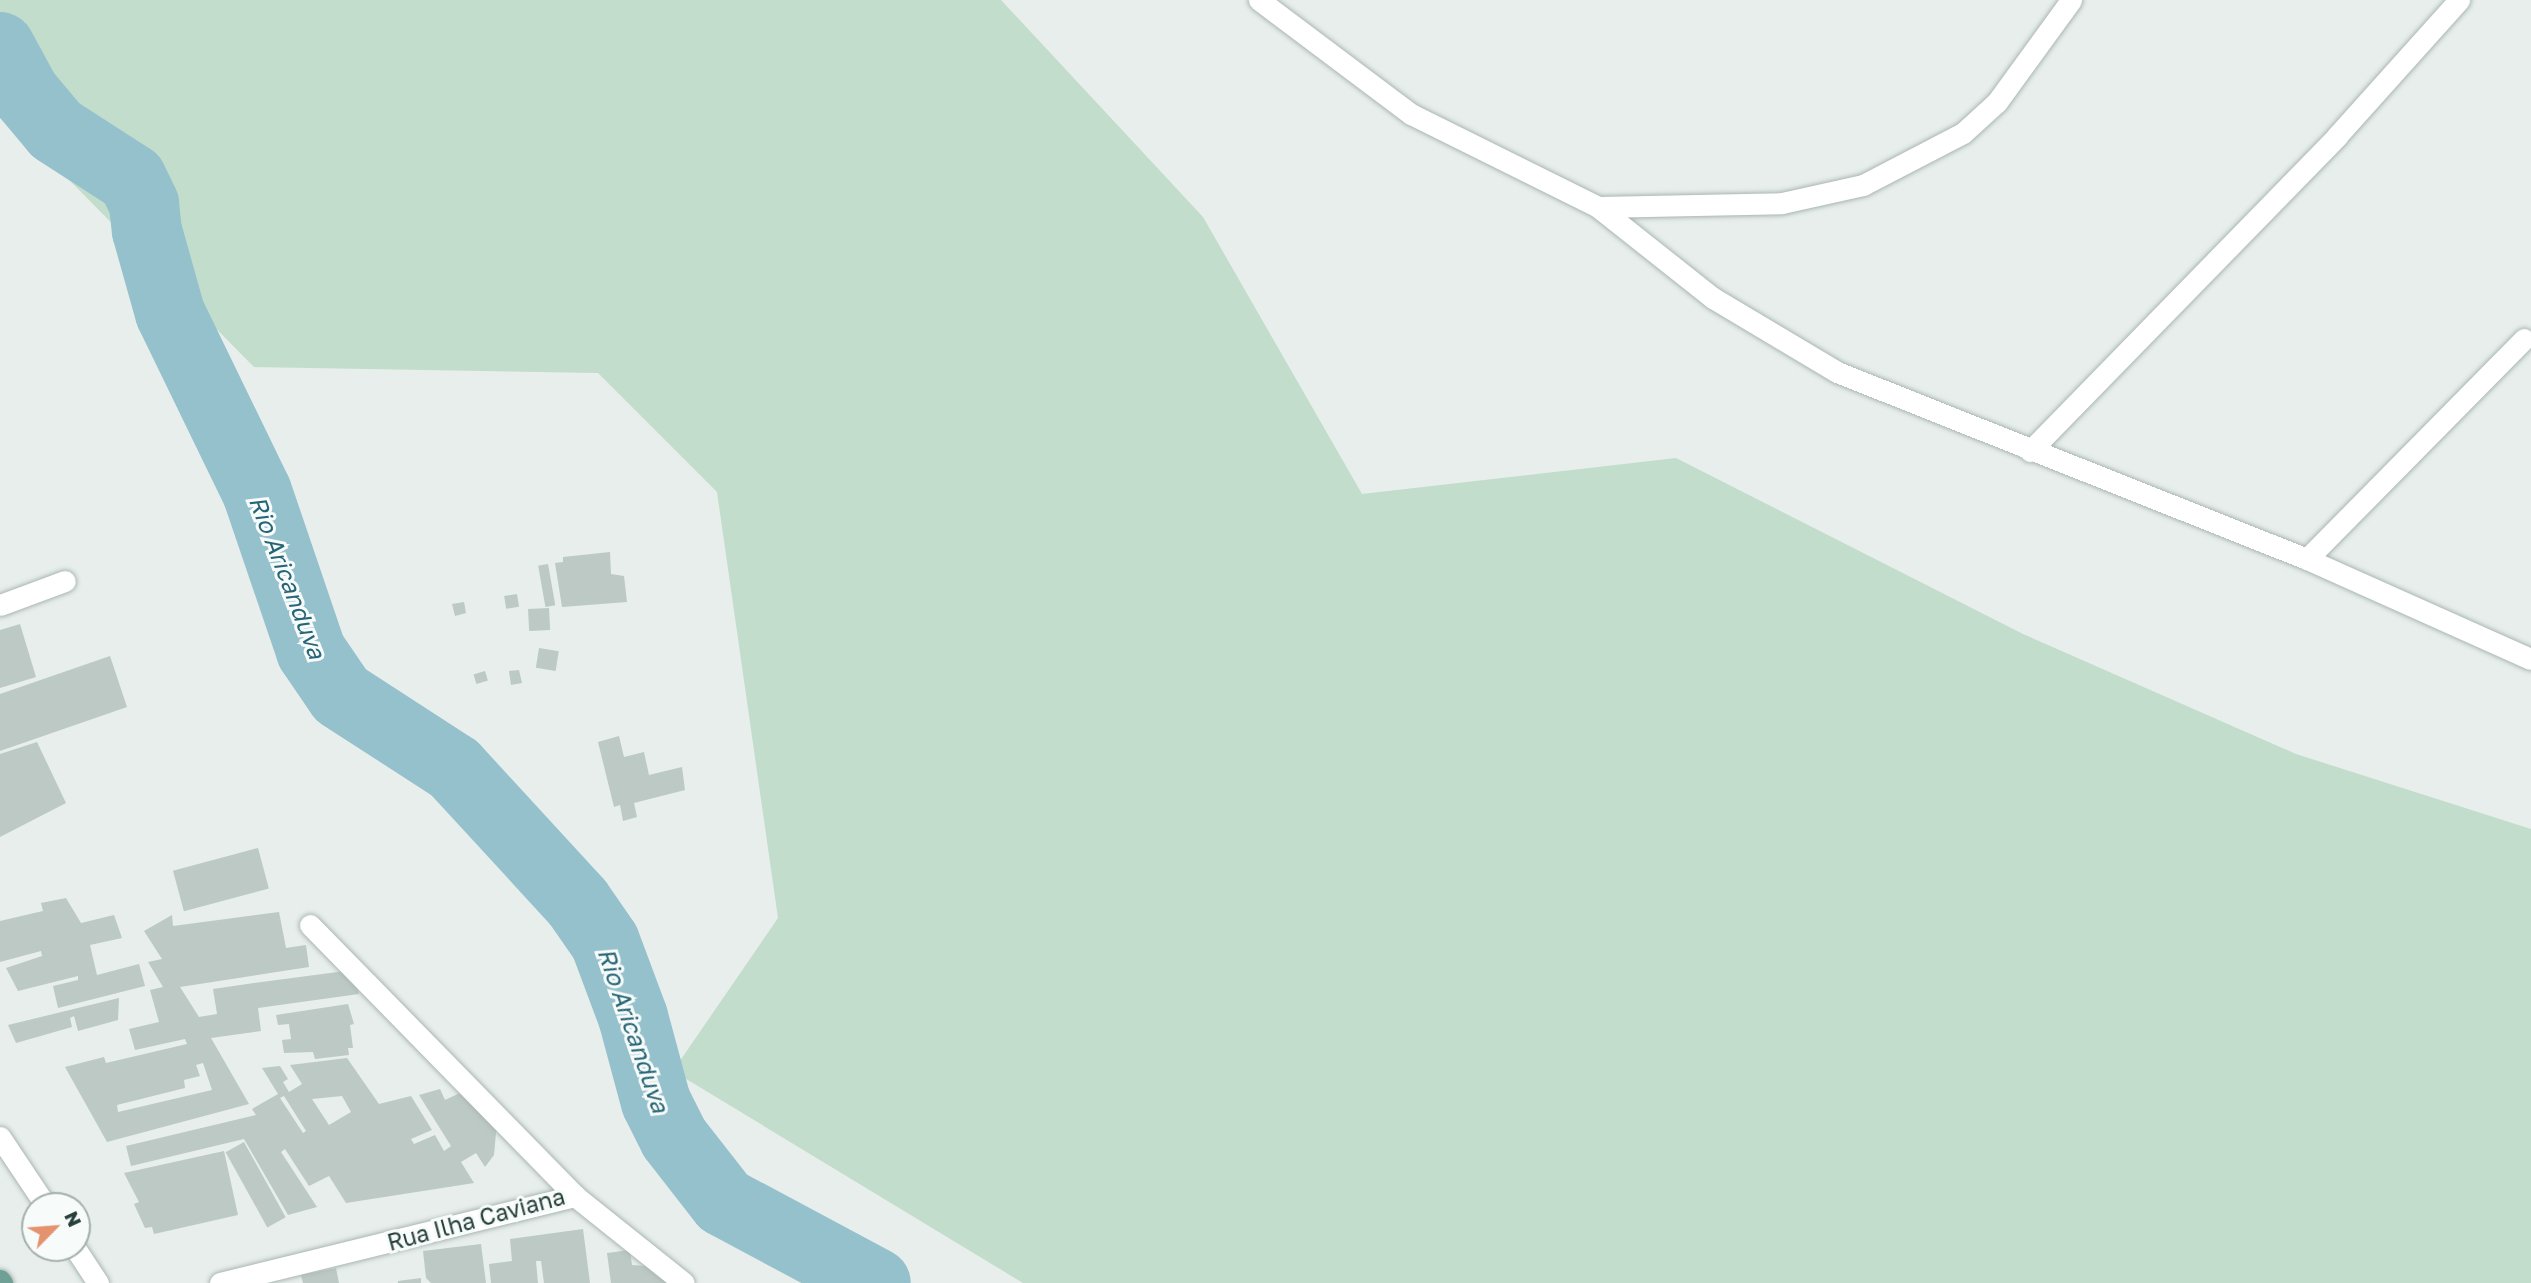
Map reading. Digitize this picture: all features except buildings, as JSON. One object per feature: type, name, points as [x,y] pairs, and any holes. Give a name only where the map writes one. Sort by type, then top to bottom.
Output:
[{"type":"street","points":[[1259,0],[1411,114],[1598,207],[1713,298],[1836,372],[2031,452],[2307,559],[2531,659]]},
{"type":"street","points":[[1598,207],[1782,203],[1863,185],[1963,133],[1997,102],[2071,0]]},
{"type":"street","points":[[2031,452],[2337,136],[2459,0]]},
{"type":"street","points":[[2307,559],[2524,339]]},
{"type":"street","points":[[0,604],[65,581]]},
{"type":"street","name":"Rua Ilha Caviana","points":[[310,925],[575,1196]]},
{"type":"street","points":[[0,1137],[37,1192]]},
{"type":"street","points":[[575,1196],[684,1283]]},
{"type":"street","name":"Rua Ilha Caviana","points":[[220,1283],[575,1196]]},
{"type":"street","points":[[84,1262],[98,1283]]},
{"type":"green space","points":[[0,0],[1001,0],[1203,217],[1362,494],[1676,458],[2023,634],[2296,754],[2531,829],[2531,1283],[1023,1283],[673,1071],[778,918],[717,492],[598,373],[254,367],[0,110]]},
{"type":"waterway","name":"Rio Aricanduva","points":[[0,47],[25,93],[56,130],[132,179],[144,204],[147,231],[170,313],[257,492],[311,651],[341,695],[454,768],[578,903],[605,942],[633,1017],[656,1102],[674,1138],[724,1202],[876,1283]]}]
